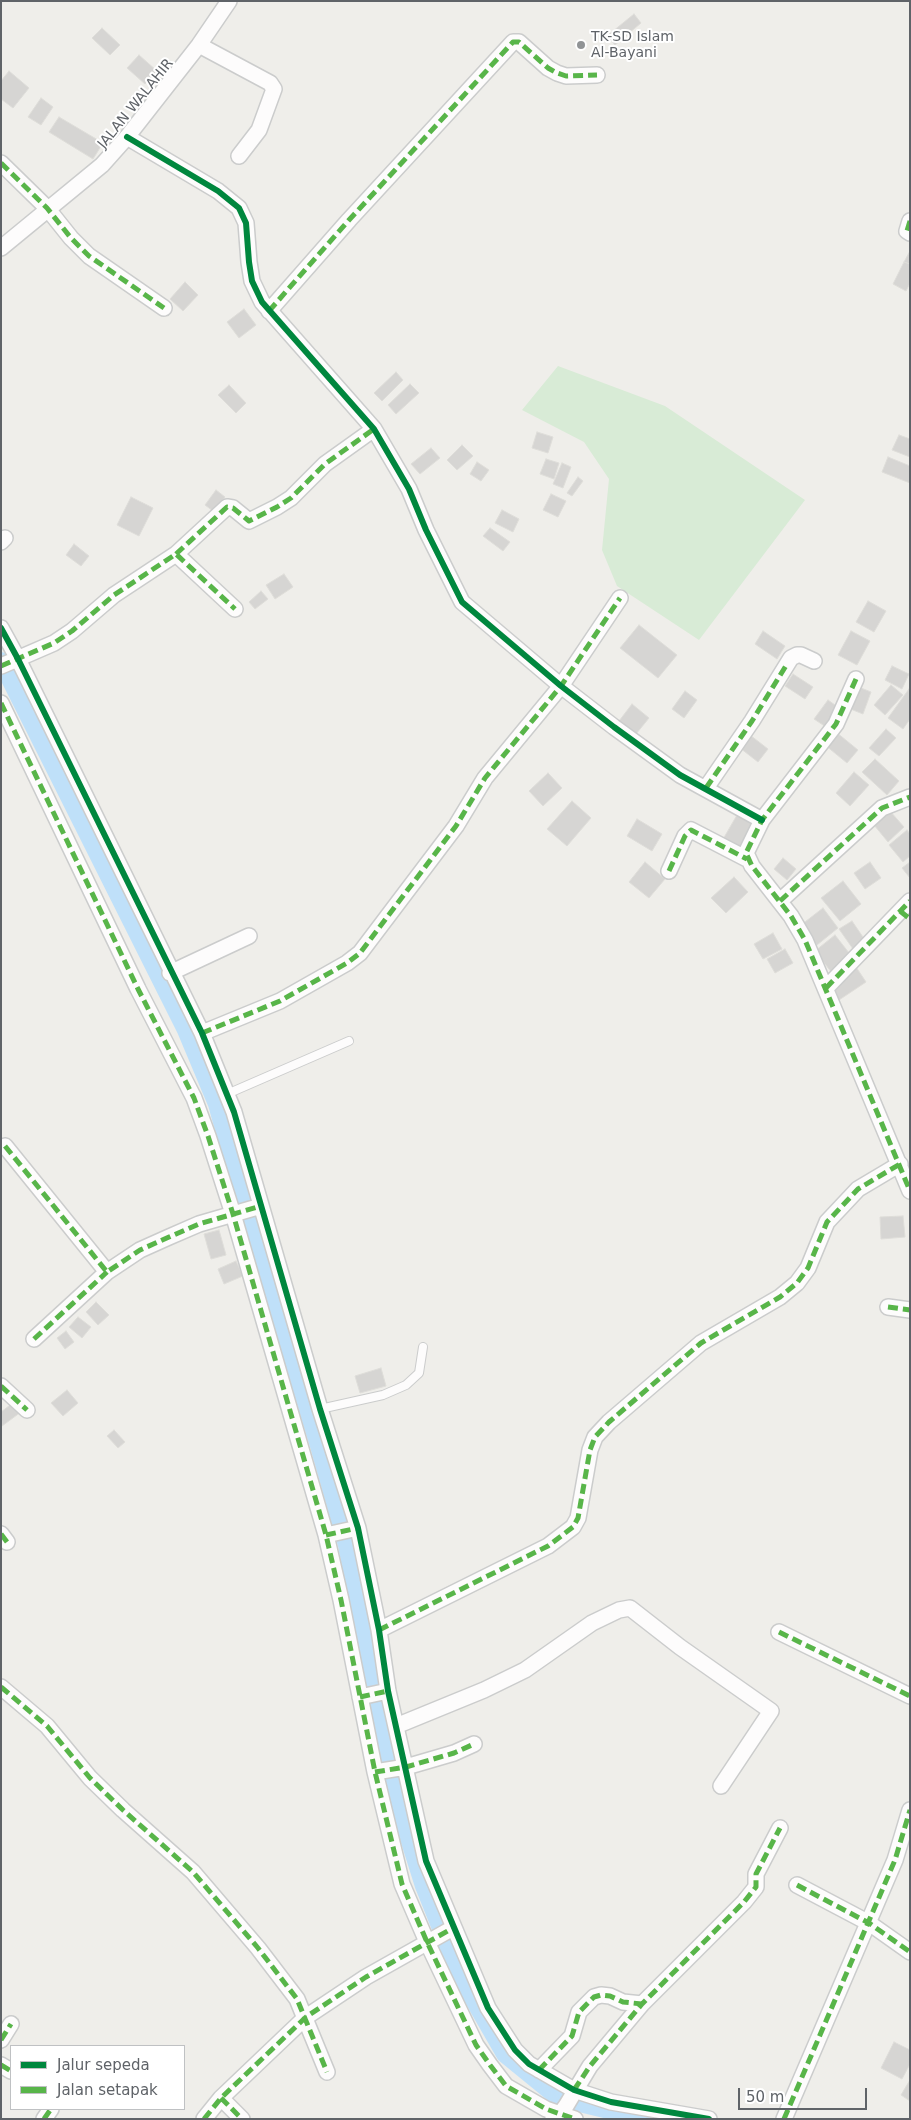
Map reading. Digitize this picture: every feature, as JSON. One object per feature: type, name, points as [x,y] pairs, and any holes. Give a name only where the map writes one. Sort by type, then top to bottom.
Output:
[{"type":"street","name":"JALAN WALAHIR","points":[[1,248],[102,165],[127,137],[199,45],[229,1]]},
{"type":"street","points":[[270,311],[349,220],[513,42],[519,42],[548,68],[557,73],[566,76],[597,75]]},
{"type":"street","points":[[199,45],[270,84],[274,89],[259,130],[238,156]]},
{"type":"street","points":[[127,137],[218,191],[239,208],[246,223],[252,281],[262,302],[374,429],[409,489],[426,530],[462,602],[614,728],[680,775],[762,820]]},
{"type":"street","points":[[1,163],[48,208],[71,238],[89,256],[164,308]]},
{"type":"street","points":[[910,221],[906,228],[906,231],[910,233]]},
{"type":"street","points":[[9,662],[54,643],[72,631],[114,595],[176,554],[227,507],[233,508],[249,521],[277,507],[291,498],[325,464],[374,429]]},
{"type":"street","points":[[176,554],[235,609]]},
{"type":"street","points":[[202,1033],[280,1001],[347,963],[360,953],[456,826],[485,778],[561,686],[620,598]]},
{"type":"street","points":[[1,628],[9,662]]},
{"type":"street","points":[[706,788],[752,721],[791,658],[801,655],[814,661]]},
{"type":"street","points":[[9,662],[22,668],[170,973],[202,1033],[237,1121],[258,1207],[320,1409],[354,1529],[379,1630],[373,1694],[396,1726],[389,1770],[426,1862],[450,1930],[488,2008],[516,2050],[529,2064],[539,2070],[575,2119]]},
{"type":"street","points":[[747,859],[746,853],[749,845],[762,820],[836,724],[856,679]]},
{"type":"street","points":[[1,703],[143,998],[194,1098],[236,1213],[373,1694],[389,1770],[402,1884],[476,2044],[506,2086],[546,2109],[565,2105],[611,2102],[709,2119]]},
{"type":"street","points":[[780,901],[882,808],[910,797]]},
{"type":"street","points":[[669,872],[685,836],[691,830],[747,859],[780,901],[806,940],[910,1191]]},
{"type":"street","points":[[826,988],[907,910]]},
{"type":"street","points":[[170,973],[249,936]]},
{"type":"street","points":[[5,1146],[107,1272]]},
{"type":"street","points":[[379,1630],[548,1546],[573,1527],[578,1518],[590,1450],[596,1437],[609,1422],[701,1344],[780,1297],[797,1283],[808,1268],[817,1243],[831,1218],[858,1189],[900,1164]]},
{"type":"street","points":[[34,1339],[107,1272],[140,1250],[199,1224],[258,1207]]},
{"type":"street","points":[[888,1307],[910,1310]]},
{"type":"street","points":[[1,1386],[27,1410]]},
{"type":"street","points":[[328,1534],[354,1529]]},
{"type":"street","points":[[396,1726],[484,1690],[525,1670],[592,1623],[619,1610],[630,1608],[680,1647],[771,1711],[721,1786]]},
{"type":"street","points":[[780,1632],[910,1696]]},
{"type":"street","points":[[1,1687],[47,1726],[90,1778],[123,1810],[193,1872],[258,1948],[297,1999],[327,2072]]},
{"type":"street","points":[[389,1770],[454,1753],[474,1744]]},
{"type":"street","points":[[784,2119],[896,1860],[910,1810]]},
{"type":"street","points":[[565,2105],[590,2066],[642,2004],[737,1909],[756,1887],[756,1874],[780,1828]]},
{"type":"street","points":[[797,1885],[869,1923],[910,1952]]},
{"type":"street","points":[[204,2119],[221,2098],[306,2017],[366,1977],[450,1930]]},
{"type":"street","points":[[539,2070],[572,2036],[579,2012],[594,1997],[601,1995],[610,1996],[623,2002],[642,2004]]},
{"type":"street","points":[[1,2040],[11,2024]]},
{"type":"street","points":[[221,2098],[242,2119]]},
{"type":"lane","points":[[227,1094],[349,1041]]},
{"type":"lane","points":[[320,1409],[383,1395],[406,1385],[419,1373],[424,1347]]},
{"type":"green space","points":[[558,366],[665,406],[805,500],[699,640],[617,586],[602,550],[609,479],[584,442],[522,410]]},
{"type":"building","points":[[634,14],[641,23],[615,45],[607,36]]},
{"type":"building","points":[[102,28],[120,45],[110,55],[92,38]]},
{"type":"building","points":[[139,55],[157,71],[145,84],[127,68]]},
{"type":"building","points":[[9,71],[29,88],[13,108],[1,99],[1,81]]},
{"type":"building","points":[[41,98],[53,107],[41,125],[28,117]]},
{"type":"building","points":[[59,117],[103,143],[93,159],[49,132]]},
{"type":"building","points":[[910,251],[910,264],[904,262]]},
{"type":"building","points":[[904,262],[910,264],[910,283],[906,291],[893,284]]},
{"type":"building","points":[[185,282],[198,295],[183,311],[170,299]]},
{"type":"building","points":[[244,309],[256,325],[239,338],[227,322]]},
{"type":"building","points":[[396,372],[403,380],[382,401],[374,393]]},
{"type":"building","points":[[410,384],[419,393],[396,414],[388,405]]},
{"type":"building","points":[[229,385],[246,403],[236,413],[218,395]]},
{"type":"building","points":[[537,432],[553,437],[548,453],[532,448]]},
{"type":"building","points":[[899,435],[910,439],[910,457],[892,450]]},
{"type":"building","points":[[462,445],[473,456],[457,470],[447,460]]},
{"type":"building","points":[[431,448],[440,458],[420,474],[411,464]]},
{"type":"building","points":[[888,457],[910,466],[910,483],[882,472]]},
{"type":"building","points":[[546,459],[559,463],[554,479],[540,474]]},
{"type":"building","points":[[477,462],[489,470],[481,481],[470,474]]},
{"type":"building","points":[[562,463],[571,467],[563,488],[553,484]]},
{"type":"building","points":[[578,477],[583,481],[572,496],[567,493]]},
{"type":"building","points":[[216,490],[225,497],[213,511],[205,505]]},
{"type":"building","points":[[551,494],[566,501],[558,517],[543,510]]},
{"type":"building","points":[[131,497],[153,508],[139,536],[117,525]]},
{"type":"building","points":[[502,510],[519,519],[513,532],[495,523]]},
{"type":"building","points":[[490,528],[510,542],[503,551],[483,536]]},
{"type":"building","points":[[74,544],[89,556],[81,566],[66,555]]},
{"type":"building","points":[[284,574],[293,587],[275,599],[266,585]]},
{"type":"building","points":[[261,591],[268,599],[255,609],[249,602]]},
{"type":"building","points":[[868,601],[886,611],[874,632],[856,622]]},
{"type":"building","points":[[639,625],[677,655],[658,678],[620,648]]},
{"type":"building","points":[[763,631],[785,646],[777,659],[755,644]]},
{"type":"building","points":[[851,631],[870,641],[857,665],[838,655]]},
{"type":"building","points":[[892,666],[909,674],[902,689],[885,680]]},
{"type":"building","points":[[793,674],[813,687],[805,699],[785,686]]},
{"type":"building","points":[[891,685],[903,695],[885,715],[874,705]]},
{"type":"building","points":[[856,686],[871,692],[863,714],[848,708]]},
{"type":"building","points":[[909,689],[910,719],[903,729],[888,718]]},
{"type":"building","points":[[685,691],[697,700],[684,718],[672,709]]},
{"type":"building","points":[[828,700],[842,710],[829,729],[814,719]]},
{"type":"building","points":[[632,704],[649,718],[632,739],[616,725]]},
{"type":"building","points":[[886,729],[896,738],[879,756],[869,748]]},
{"type":"building","points":[[836,732],[858,750],[847,763],[825,745]]},
{"type":"building","points":[[750,735],[768,749],[758,762],[740,748]]},
{"type":"building","points":[[875,759],[899,781],[887,795],[862,772]]},
{"type":"building","points":[[854,772],[869,785],[850,806],[836,793]]},
{"type":"building","points":[[548,773],[562,788],[543,806],[529,791]]},
{"type":"building","points":[[572,801],[591,818],[567,846],[547,829]]},
{"type":"building","points":[[890,811],[904,827],[888,842],[874,825]]},
{"type":"building","points":[[737,815],[753,825],[737,850],[722,841]]},
{"type":"building","points":[[637,819],[662,834],[652,851],[627,836]]},
{"type":"building","points":[[907,830],[910,834],[910,856],[903,862],[889,845]]},
{"type":"building","points":[[783,858],[796,869],[787,880],[774,869]]},
{"type":"building","points":[[645,862],[665,879],[649,898],[629,882]]},
{"type":"building","points":[[870,862],[881,878],[865,889],[854,873]]},
{"type":"building","points":[[910,862],[910,878],[902,868]]},
{"type":"building","points":[[734,877],[748,892],[726,913],[711,898]]},
{"type":"building","points":[[843,881],[861,904],[840,921],[821,898]]},
{"type":"building","points":[[823,908],[838,928],[817,945],[801,925]]},
{"type":"building","points":[[852,921],[865,940],[853,949],[839,929]]},
{"type":"building","points":[[773,933],[782,949],[763,959],[754,944]]},
{"type":"building","points":[[835,935],[853,958],[832,973],[815,951]]},
{"type":"building","points":[[785,949],[793,963],[775,973],[767,959]]},
{"type":"building","points":[[856,967],[866,982],[839,1000],[830,986]]},
{"type":"building","points":[[903,1216],[905,1237],[881,1239],[880,1217]]},
{"type":"building","points":[[219,1230],[226,1255],[211,1259],[204,1234]]},
{"type":"building","points":[[236,1261],[243,1276],[224,1284],[218,1269]]},
{"type":"building","points":[[96,1302],[109,1315],[98,1325],[86,1312]]},
{"type":"building","points":[[78,1317],[91,1327],[82,1338],[69,1327]]},
{"type":"building","points":[[66,1331],[74,1342],[65,1349],[57,1338]]},
{"type":"building","points":[[381,1368],[386,1386],[360,1393],[355,1376]]},
{"type":"building","points":[[67,1390],[78,1403],[63,1416],[51,1403]]},
{"type":"building","points":[[14,1402],[21,1412],[2,1426],[1,1412]]},
{"type":"building","points":[[114,1430],[125,1442],[118,1448],[107,1436]]},
{"type":"building","points":[[894,2042],[910,2050],[910,2064],[902,2079],[881,2068]]},
{"type":"building","points":[[910,2080],[910,2101],[901,2095]]},
{"type":"waterway","points":[[1,661],[186,1030],[217,1104],[347,1545],[383,1738],[397,1800],[424,1886],[460,1976],[505,2054],[559,2098],[646,2119]]},
{"type":"marked path","points":[[269,311],[349,220],[513,42],[519,42],[548,68],[557,73],[566,76],[597,75]]},
{"type":"marked path","points":[[1,163],[47,208],[71,238],[89,256],[164,308]]},
{"type":"marked path","points":[[910,221],[907,231],[910,233]]},
{"type":"marked path","points":[[176,554],[227,507],[233,508],[249,521],[277,507],[291,498],[325,464],[374,429]]},
{"type":"marked path","points":[[1,666],[54,643],[72,631],[114,595],[176,554],[235,609]]},
{"type":"marked path","points":[[202,1033],[280,1001],[347,963],[360,953],[456,826],[485,778],[561,686],[620,598]]},
{"type":"marked path","points":[[706,788],[752,721],[787,664]]},
{"type":"marked path","points":[[856,679],[836,724],[762,820],[746,853],[752,866],[791,916],[805,940],[910,1191]]},
{"type":"marked path","points":[[1,703],[138,989],[194,1098],[208,1136],[233,1214],[326,1535],[341,1600],[375,1772],[402,1884],[427,1942],[476,2045],[490,2065],[506,2086],[546,2109],[575,2119]]},
{"type":"marked path","points":[[780,901],[882,808],[910,797]]},
{"type":"marked path","points":[[669,871],[685,836],[691,830],[747,859]]},
{"type":"marked path","points":[[826,988],[910,901]]},
{"type":"marked path","points":[[900,911],[910,919]]},
{"type":"marked path","points":[[5,1146],[107,1272],[140,1250],[199,1224],[261,1206]]},
{"type":"marked path","points":[[379,1630],[548,1546],[573,1527],[578,1518],[590,1450],[595,1437],[609,1422],[701,1343],[780,1297],[797,1283],[808,1268],[827,1222],[858,1189],[900,1164]]},
{"type":"marked path","points":[[34,1339],[107,1272]]},
{"type":"marked path","points":[[888,1307],[910,1310]]},
{"type":"marked path","points":[[1,1386],[27,1410]]},
{"type":"marked path","points":[[326,1535],[358,1528]]},
{"type":"marked path","points":[[1,1534],[7,1542]]},
{"type":"marked path","points":[[779,1632],[910,1696]]},
{"type":"marked path","points":[[1,1687],[47,1726],[90,1778],[123,1810],[193,1872],[258,1948],[297,1999],[327,2072]]},
{"type":"marked path","points":[[360,1697],[388,1691]]},
{"type":"marked path","points":[[375,1772],[406,1767],[454,1753],[474,1744]]},
{"type":"marked path","points":[[784,2119],[895,1860],[910,1810]]},
{"type":"marked path","points":[[574,2090],[590,2066],[642,2004],[744,1902],[756,1887],[756,1874],[780,1828]]},
{"type":"marked path","points":[[797,1885],[869,1923],[910,1952]]},
{"type":"marked path","points":[[204,2119],[221,2098],[306,2017],[366,1977],[453,1928]]},
{"type":"marked path","points":[[539,2070],[572,2036],[579,2012],[594,1997],[601,1995],[610,1996],[623,2002],[642,2004]]},
{"type":"marked path","points":[[1,2040],[11,2024]]},
{"type":"marked path","points":[[1,2065],[10,2070]]},
{"type":"marked path","points":[[221,2098],[242,2119]]},
{"type":"marked path","points":[[44,2119],[50,2110]]},
{"type":"cycle path","points":[[127,137],[218,191],[239,208],[246,223],[252,281],[262,302],[374,429],[409,489],[426,530],[462,602],[561,686],[680,775],[762,820]]},
{"type":"cycle path","points":[[1,628],[202,1033],[234,1112],[320,1409],[358,1528],[379,1630],[388,1691],[426,1861],[488,2008],[515,2050],[529,2064],[574,2090],[611,2102],[709,2119]]},
{"type":"place","name":"TK-SD Islam Al-Bayani","points":[[581,45]]}]
